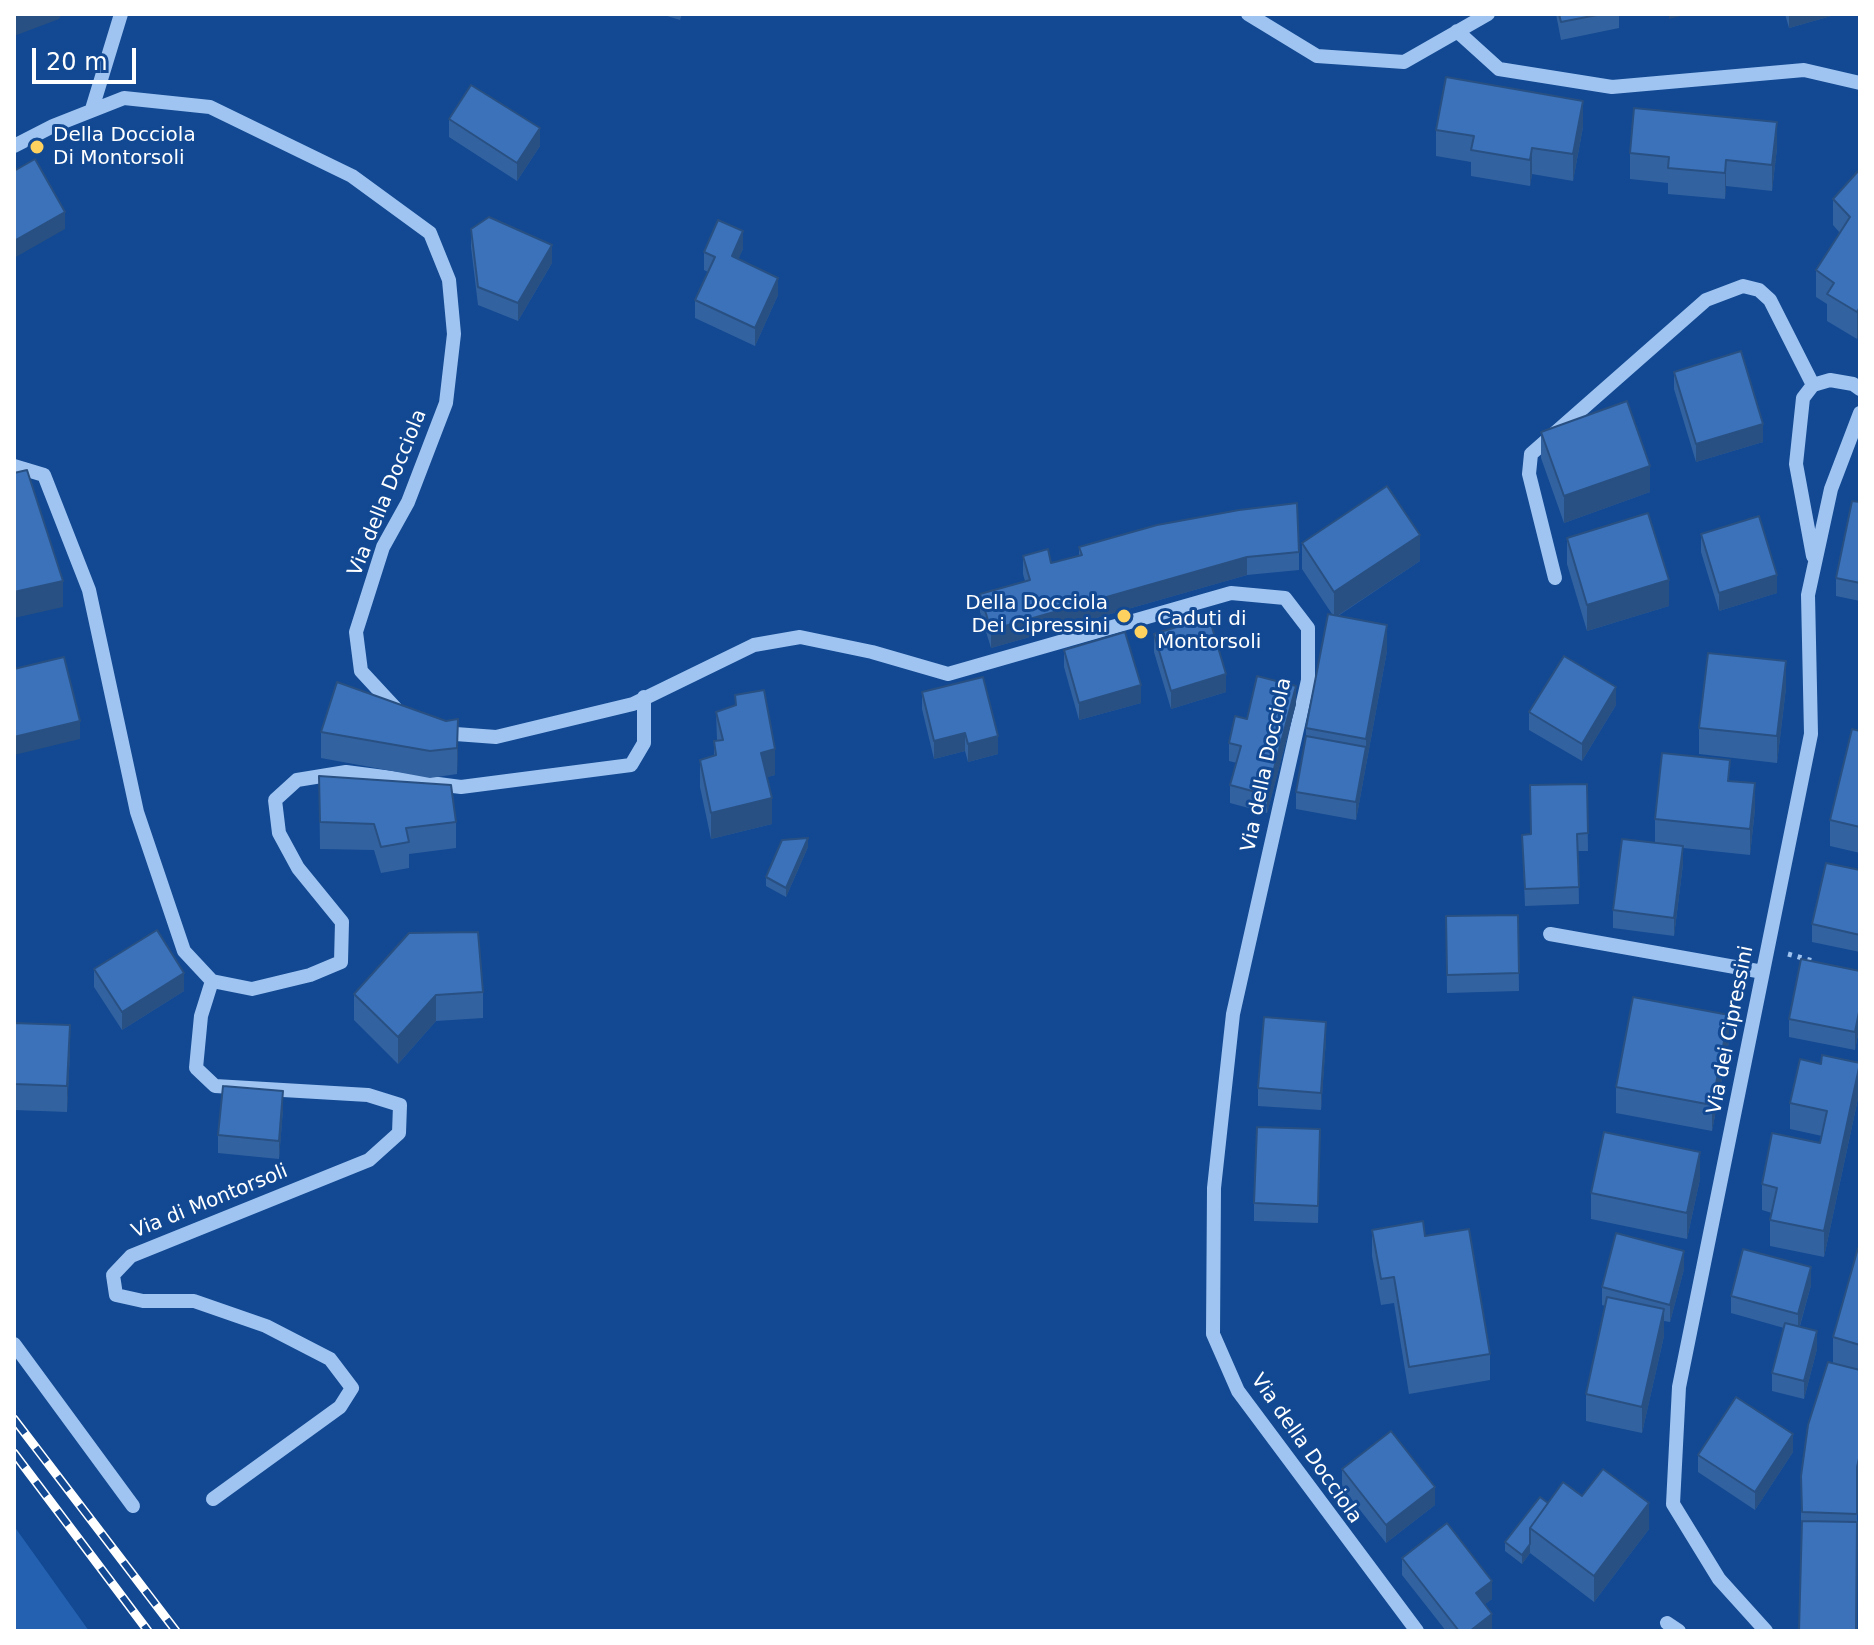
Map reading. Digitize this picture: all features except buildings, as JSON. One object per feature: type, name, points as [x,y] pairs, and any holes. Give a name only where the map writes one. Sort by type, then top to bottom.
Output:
[{"type":"street","points":[[92,109],[121,14]]},
{"type":"street","points":[[1248,14],[1317,56],[1404,62],[1488,14]]},
{"type":"street","points":[[1457,31],[1499,69],[1612,87],[1804,70],[1860,83]]},
{"type":"street","name":"Via della Docciola","points":[[14,146],[92,109],[124,98],[210,107],[352,176],[430,233],[449,280],[454,334],[446,403],[408,502],[383,547],[356,632],[361,671],[396,711],[409,718]]},
{"type":"street","points":[[1555,578],[1529,474],[1531,454],[1706,300],[1743,286],[1759,290],[1770,300],[1813,385]]},
{"type":"street","points":[[1815,564],[1796,464],[1803,398],[1813,385],[1830,380],[1853,384],[1860,389]]},
{"type":"street","name":"Via dei Cipressini","points":[[1766,1631],[1719,1579],[1673,1504],[1679,1387],[1811,734],[1808,595],[1831,489],[1860,413]]},
{"type":"street","points":[[14,466],[44,475],[89,590],[137,812],[184,951],[212,981],[252,989],[310,975],[341,962],[342,922],[298,868],[279,833],[275,800],[297,780],[346,772],[461,787],[631,765],[644,743],[644,697]]},
{"type":"street","name":"Via della Docciola","points":[[433,733],[496,737],[633,704],[754,645],[800,637],[872,652],[948,674],[1231,593],[1285,598],[1308,628],[1308,680],[1233,1014],[1214,1188],[1213,1334],[1238,1391],[1417,1631]]},
{"type":"street","points":[[1550,934],[1763,972]]},
{"type":"street","name":"Via di Montorsoli","points":[[212,981],[201,1016],[196,1068],[215,1086],[368,1095],[400,1105],[399,1133],[369,1160],[131,1256],[113,1275],[116,1295],[143,1301],[194,1301],[266,1326],[330,1359],[352,1388],[340,1407],[213,1499]]},
{"type":"street","points":[[14,1344],[133,1506]]},
{"type":"path","points":[[1768,948],[1820,964]]},
{"type":"shaded area","points":[[14,1526],[89,1631],[14,1631]]},
{"type":"railway","points":[[14,1419],[176,1631]]},
{"type":"railway","points":[[14,1453],[148,1631]]},
{"type":"place","name":"Della Docciola Di Montorsoli","points":[[37,147]]},
{"type":"place","name":"Della Docciola Dei Cipressini","points":[[1124,616]]},
{"type":"place","name":"Caduti di Montorsoli","points":[[1141,632]]}]
